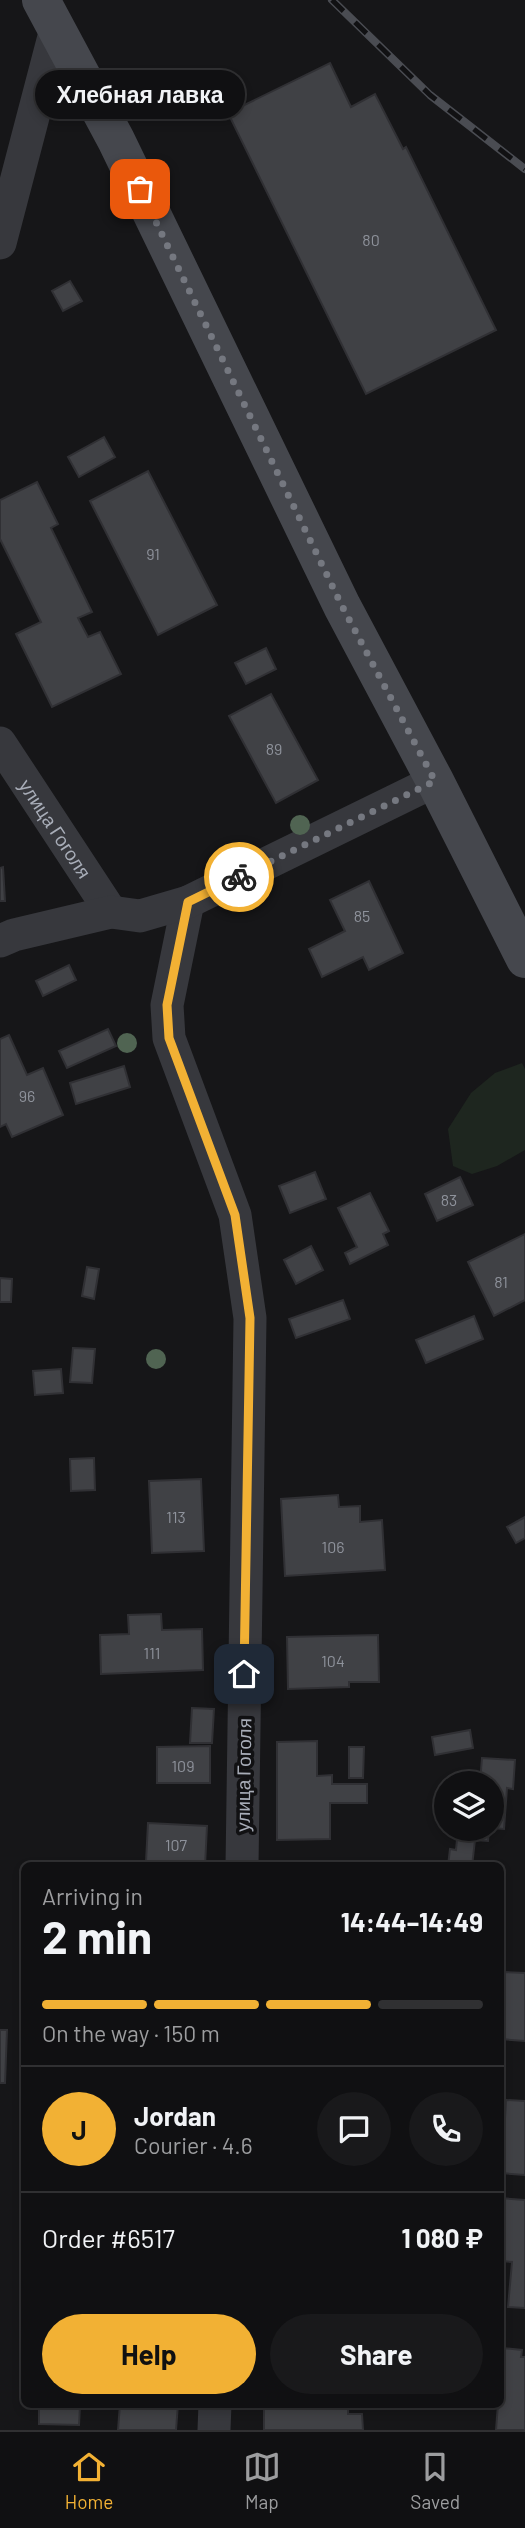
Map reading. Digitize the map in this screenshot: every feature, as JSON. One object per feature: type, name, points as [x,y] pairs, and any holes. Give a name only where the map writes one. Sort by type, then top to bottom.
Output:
[{"type":"street","points":[[0,243],[48,14]]},
{"type":"street","points":[[48,14],[116,140],[342,606],[525,959]]},
{"type":"street","name":"улица Гоголя","points":[[0,743],[111,912]]},
{"type":"street","points":[[0,941],[14,935],[111,912],[140,916],[188,902],[435,781]]},
{"type":"street","name":"улица Гоголя","points":[[188,902],[167,1005],[169,1038],[235,1215],[250,1318],[242,1862]]},
{"type":"street","points":[[214,2430],[215,2408]]},
{"type":"shaded area","points":[[522,1063],[525,1069],[525,1150],[497,1166],[472,1174],[453,1166],[448,1129],[471,1093],[495,1073]]},
{"type":"building","points":[[330,63],[351,107],[375,94],[403,149],[406,147],[496,330],[366,394],[228,113]]},
{"type":"building","points":[[70,281],[82,301],[63,311],[52,291]]},
{"type":"building","points":[[104,437],[115,457],[79,477],[68,457]]},
{"type":"building","points":[[148,471],[217,605],[158,635],[90,501]]},
{"type":"building","points":[[37,482],[58,524],[51,528],[92,612],[78,618],[88,637],[100,632],[121,674],[52,707],[16,634],[41,622],[0,539],[0,500]]},
{"type":"building","points":[[266,648],[276,669],[246,684],[235,663]]},
{"type":"building","points":[[271,694],[318,780],[276,803],[229,716]]},
{"type":"building","points":[[3,867],[5,901],[0,901],[0,868]]},
{"type":"building","points":[[369,881],[403,953],[369,970],[363,957],[322,977],[309,949],[345,931],[330,900]]},
{"type":"building","points":[[69,965],[76,980],[43,996],[36,981]]},
{"type":"building","points":[[108,1029],[116,1046],[67,1068],[59,1051]]},
{"type":"building","points":[[9,1035],[27,1075],[43,1068],[63,1115],[12,1137],[6,1124],[0,1127],[0,1039]]},
{"type":"building","points":[[124,1066],[130,1087],[76,1104],[70,1083]]},
{"type":"building","points":[[315,1172],[326,1199],[290,1213],[279,1186]]},
{"type":"building","points":[[460,1177],[473,1205],[437,1221],[425,1194]]},
{"type":"building","points":[[370,1193],[389,1231],[383,1234],[388,1245],[350,1264],[345,1253],[357,1247],[338,1208]]},
{"type":"building","points":[[525,1234],[525,1300],[494,1316],[468,1262]]},
{"type":"building","points":[[311,1246],[323,1270],[296,1284],[284,1260]]},
{"type":"building","points":[[87,1267],[99,1269],[94,1299],[82,1296]]},
{"type":"building","points":[[0,1278],[12,1279],[11,1302],[0,1302]]},
{"type":"building","points":[[343,1300],[350,1319],[296,1338],[289,1319]]},
{"type":"building","points":[[474,1316],[483,1339],[426,1363],[416,1340]]},
{"type":"building","points":[[73,1348],[95,1349],[92,1383],[70,1382]]},
{"type":"building","points":[[61,1369],[63,1393],[35,1395],[33,1371]]},
{"type":"building","points":[[94,1458],[95,1490],[71,1491],[70,1459]]},
{"type":"building","points":[[201,1479],[204,1551],[152,1553],[149,1481]]},
{"type":"building","points":[[338,1495],[339,1507],[360,1506],[360,1522],[382,1520],[385,1570],[285,1576],[281,1499]]},
{"type":"building","points":[[525,1517],[525,1538],[516,1543],[507,1527]]},
{"type":"building","points":[[161,1614],[162,1630],[202,1629],[203,1670],[101,1674],[100,1635],[129,1634],[128,1615]]},
{"type":"building","points":[[378,1635],[379,1682],[349,1682],[349,1687],[288,1689],[287,1637]]},
{"type":"building","points":[[192,1708],[214,1709],[212,1743],[190,1743]]},
{"type":"building","points":[[470,1730],[473,1748],[435,1755],[432,1737]]},
{"type":"building","points":[[317,1741],[317,1776],[332,1775],[332,1784],[367,1784],[367,1803],[330,1803],[330,1839],[277,1840],[277,1742]]},
{"type":"building","points":[[210,1746],[210,1783],[157,1783],[157,1747]]},
{"type":"building","points":[[349,1747],[364,1747],[363,1778],[349,1778]]},
{"type":"building","points":[[482,1758],[515,1760],[513,1789],[507,1788],[504,1829],[504,1771],[481,1771]]},
{"type":"building","points":[[148,1823],[207,1826],[205,1862],[146,1862]]},
{"type":"building","points":[[457,1841],[475,1841],[472,1862],[448,1862],[450,1849],[456,1850]]},
{"type":"building","points":[[504,1972],[525,1973],[525,2041],[504,2039]]},
{"type":"building","points":[[0,2030],[7,2030],[5,2083],[0,2083]]},
{"type":"building","points":[[506,2100],[525,2101],[525,2175],[504,2173]]},
{"type":"building","points":[[504,2198],[525,2200],[525,2308],[508,2307],[512,2262],[504,2261]]},
{"type":"building","points":[[504,2348],[522,2350],[521,2357],[525,2357],[525,2430],[496,2430],[498,2408],[504,2408]]},
{"type":"building","points":[[39,2408],[80,2408],[79,2425],[39,2424]]},
{"type":"building","points":[[120,2408],[178,2408],[176,2430],[118,2430]]},
{"type":"building","points":[[264,2408],[348,2408],[348,2414],[362,2414],[363,2430],[264,2430]]},
{"type":"railway","points":[[332,0],[430,95],[525,169]]},
{"type":"way so far","points":[[140,189],[342,606],[435,781],[239,877]]},
{"type":"place","name":"Хлебная лавка","points":[[140,189]]},
{"type":"route","points":[[239,877],[188,902],[167,1005],[169,1038],[235,1215],[250,1318],[244,1674]]}]
